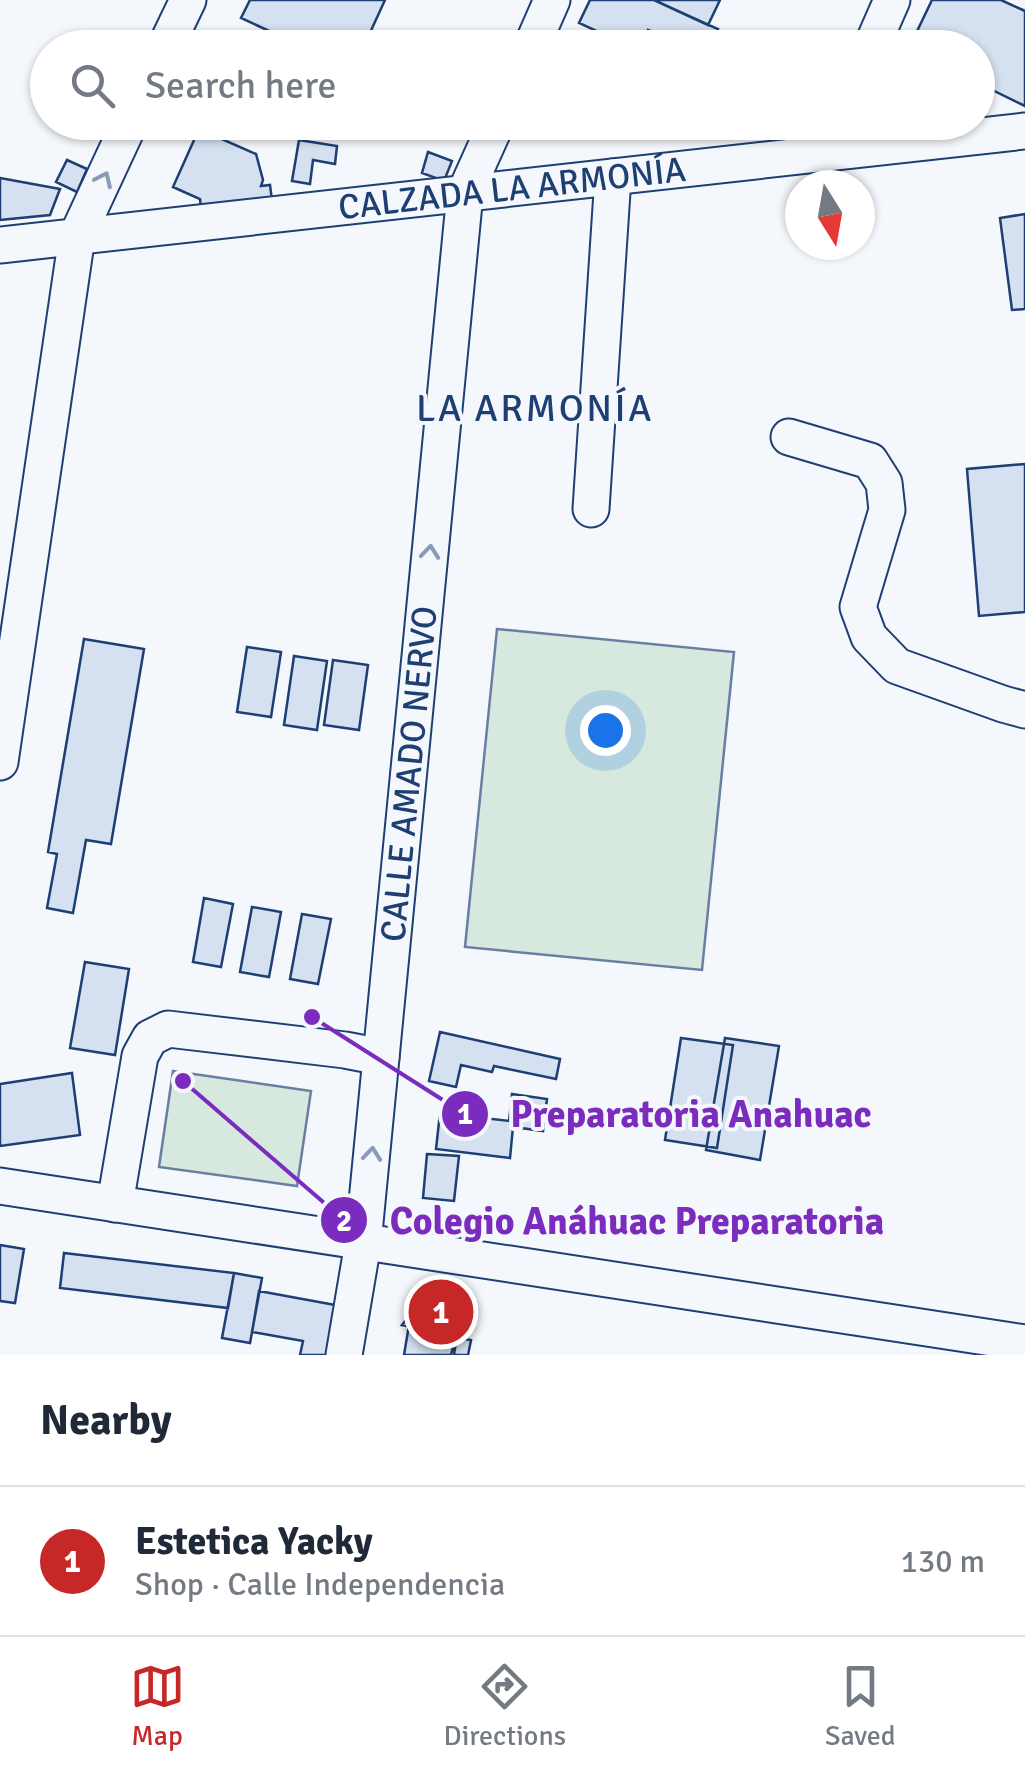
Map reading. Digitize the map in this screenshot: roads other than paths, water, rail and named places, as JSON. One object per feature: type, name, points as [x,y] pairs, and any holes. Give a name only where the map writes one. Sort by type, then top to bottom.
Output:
[{"type":"street","points":[[174,30],[188,0]]},
{"type":"street","points":[[539,30],[552,0]]},
{"type":"street","points":[[879,30],[892,0]]},
{"type":"street","name":"CALZADA LA ARMONÍA","points":[[995,132],[1025,131]]},
{"type":"street","points":[[0,762],[77,236],[122,140]]},
{"type":"street","name":"CALLE AMADO NERVO","points":[[344,1355],[363,1243],[464,193],[489,140]]},
{"type":"street","name":"CALZADA LA ARMONÍA","points":[[0,245],[613,176],[820,140]]},
{"type":"street","points":[[591,509],[613,176]]},
{"type":"street","points":[[789,437],[870,461],[884,483],[886,510],[858,607],[869,637],[898,666],[1025,710]]},
{"type":"street","points":[[115,1204],[140,1056],[150,1038],[168,1029],[381,1057]]},
{"type":"street","points":[[0,1186],[363,1243],[906,1340],[1025,1343]]},
{"type":"place","name":"Preparatoria Anahuac","points":[[312,1017]]},
{"type":"place","name":"Colegio Anáhuac Preparatoria","points":[[183,1081]]},
{"type":"place","name":"Estetica Yacky","points":[[441,1312]]},
{"type":"district","name":"LA ARMONÍA","points":[[535,408]]}]
